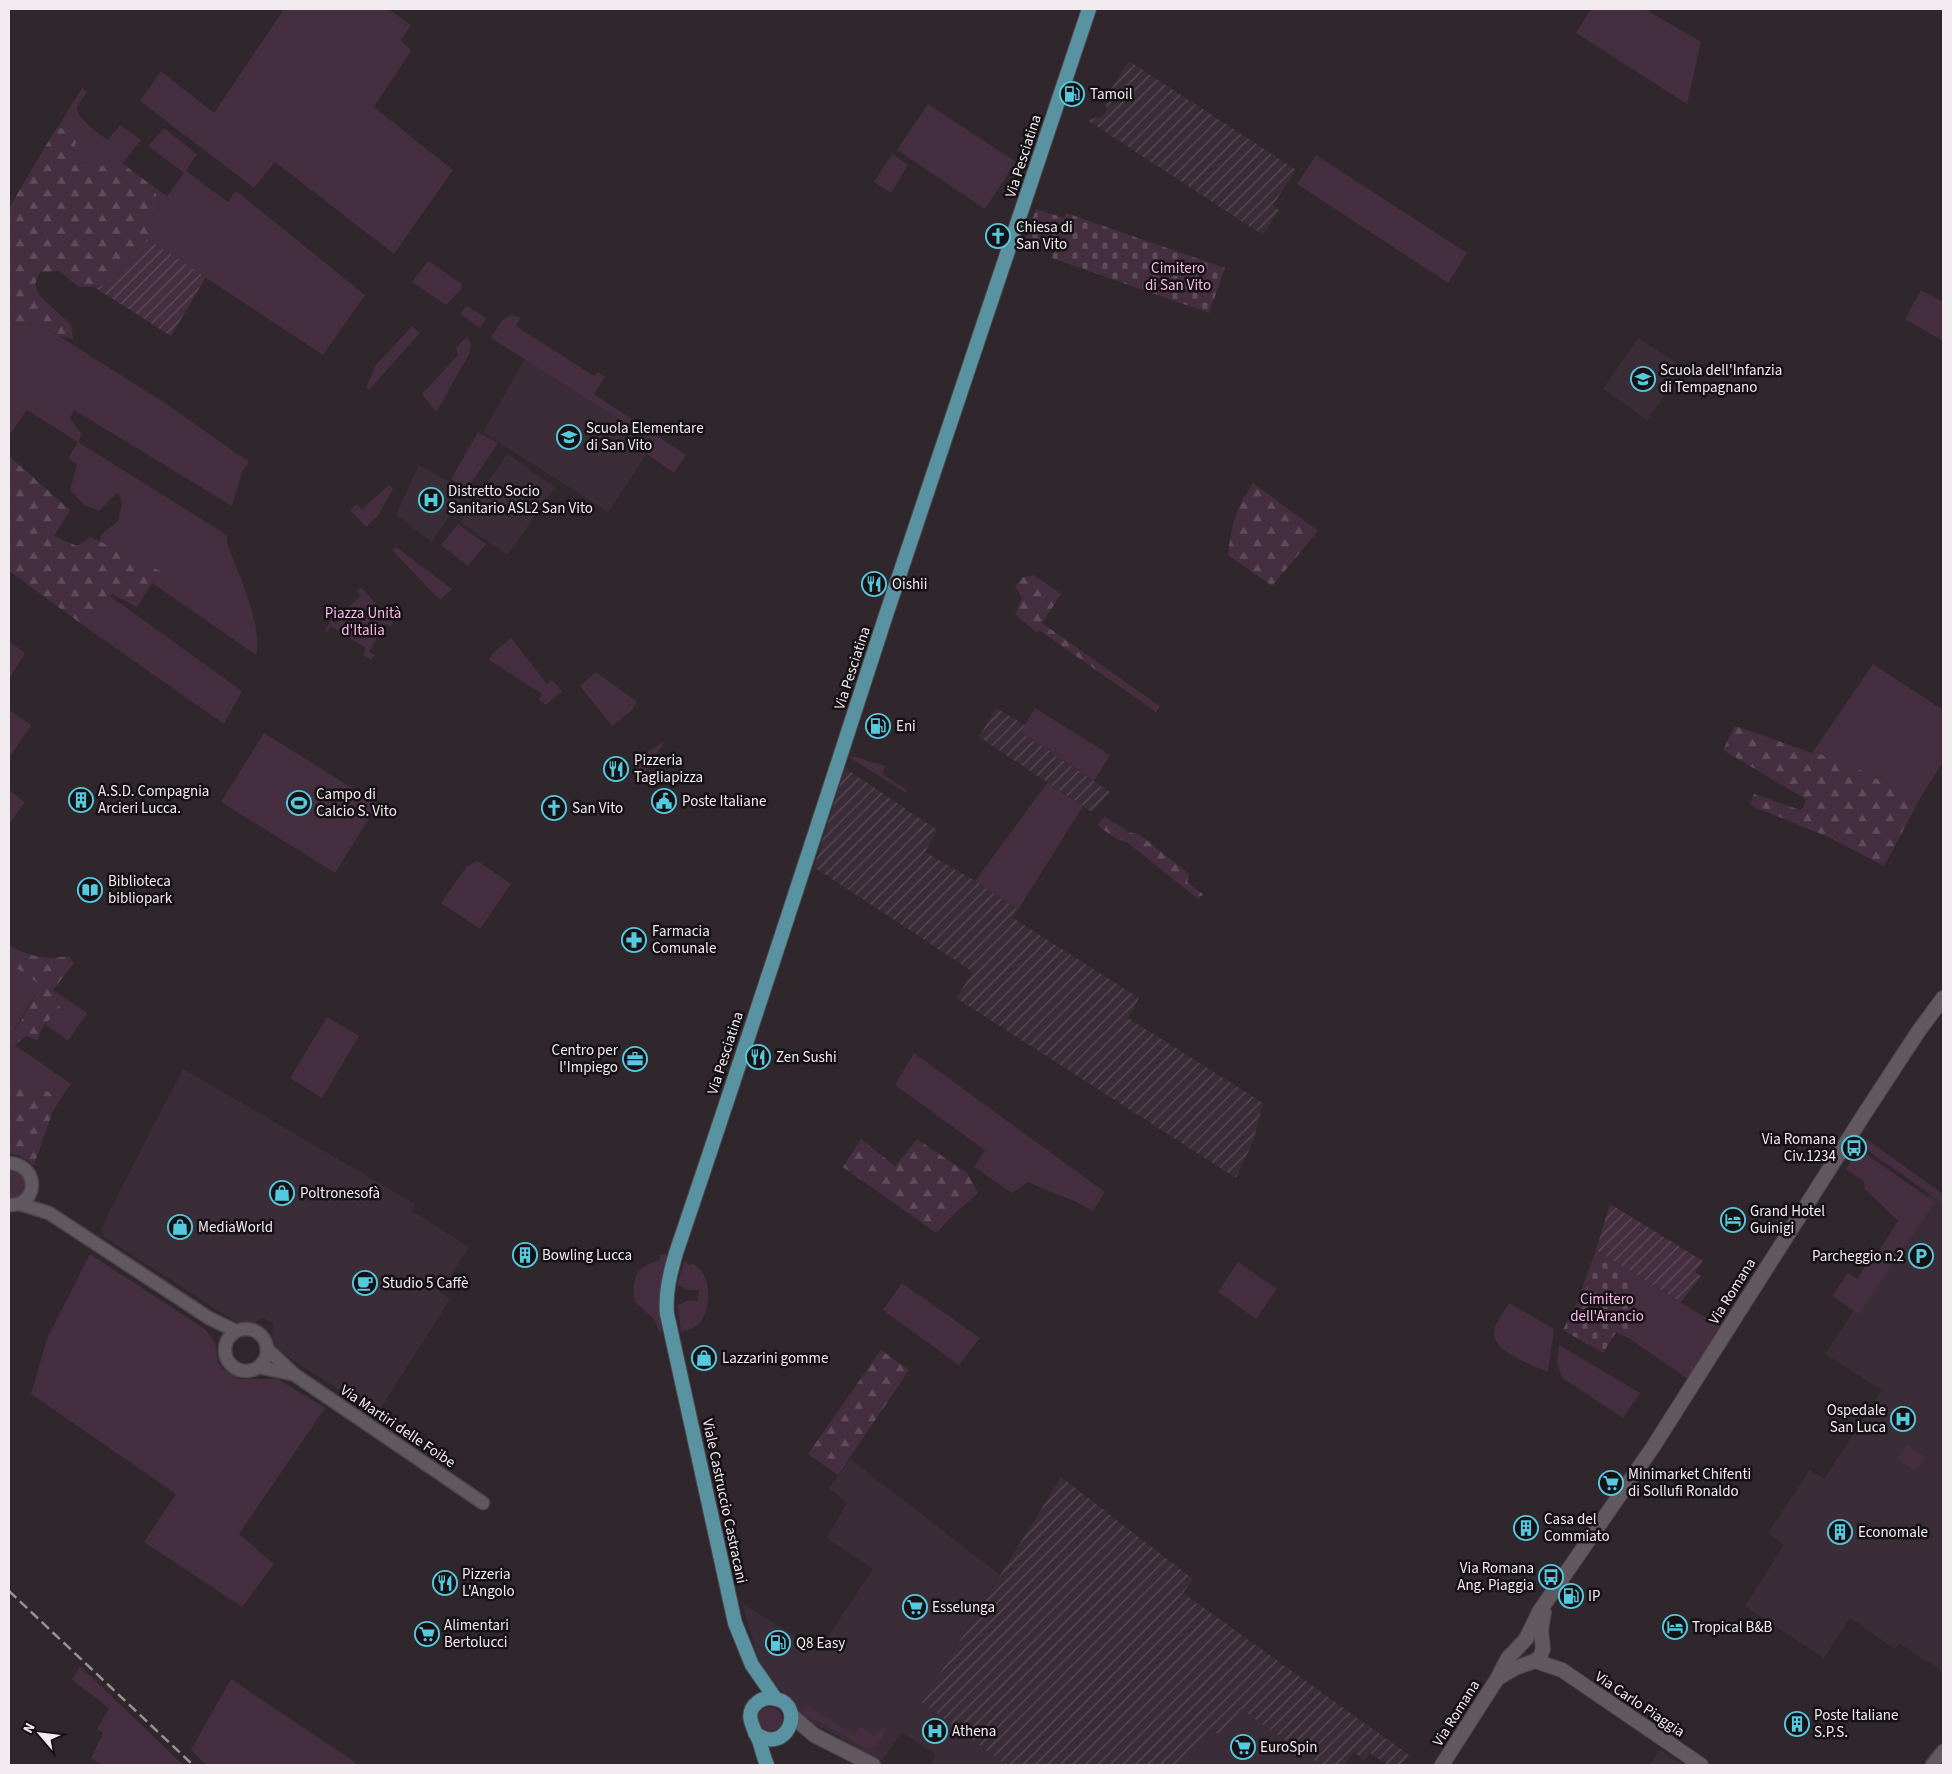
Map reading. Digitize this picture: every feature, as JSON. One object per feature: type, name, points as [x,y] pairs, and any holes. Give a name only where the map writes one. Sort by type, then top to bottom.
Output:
[{"type":"main road","name":"Via Pesciatina","points":[[673,1342],[666,1302],[668,1282],[676,1253],[887,612],[1089,9]]},
{"type":"main road","name":"Via Romana","points":[[1442,1765],[1498,1678],[1508,1658],[1524,1642],[1534,1620],[1653,1447],[1894,1068],[1943,998]]},
{"type":"main road","name":"Viale Castruccio Castracani","points":[[673,1342],[704,1473],[735,1623],[752,1665],[758,1702],[753,1707],[750,1720],[767,1765]]},
{"type":"main road","name":"Via Romana","points":[[1542,1647],[1541,1624],[1548,1601]]},
{"type":"main road","points":[[1536,1640],[1542,1647],[1540,1657],[1532,1661],[1524,1659],[1520,1654],[1524,1642],[1536,1640]]},
{"type":"main road","name":"Via Carlo Piaggia","points":[[1542,1647],[1562,1670],[1701,1765]]},
{"type":"main road","name":"Via Romana","points":[[1498,1678],[1532,1661]]},
{"type":"main road","name":"Via Carlo Piaggia","points":[[1532,1661],[1562,1670]]},
{"type":"main road","name":"Viale Castruccio Castracani","points":[[752,1665],[775,1698],[784,1703],[791,1715]]},
{"type":"main road","points":[[758,1702],[775,1698]]},
{"type":"main road","points":[[791,1715],[814,1735],[873,1765]]},
{"type":"main road","points":[[772,1765],[778,1737],[791,1722],[791,1715]]},
{"type":"main road","points":[[755,1733],[766,1739],[814,1735]]},
{"type":"street","points":[[9,1163],[26,1170],[30,1175],[32,1188],[49,1213]]},
{"type":"street","points":[[14,1204],[28,1197],[32,1188]]},
{"type":"street","points":[[14,1204],[49,1213],[209,1318],[236,1331]]},
{"type":"street","points":[[209,1318],[225,1344],[226,1357],[234,1368],[247,1371],[259,1366],[266,1356],[266,1343],[259,1333],[249,1328],[236,1331],[228,1338],[225,1344]]},
{"type":"street","name":"Via Martiri delle Foibe","points":[[267,1349],[295,1375],[483,1503]]},
{"type":"street","name":"Via Martiri delle Foibe","points":[[259,1366],[295,1375]]},
{"type":"street","points":[[1932,1765],[1943,1751]]},
{"type":"shaded area","points":[[1129,61],[1296,170],[1273,205],[1279,210],[1263,235],[1087,120],[1101,117],[1107,109],[1104,100]]},
{"type":"shaded area","name":"Scuola dell'Infanzia di Tempagnano","points":[[1638,338],[1684,368],[1647,420],[1603,389]]},
{"type":"shaded area","name":"Scuola Elementare di San Vito","points":[[525,359],[655,442],[608,512],[483,432]]},
{"type":"shaded area","points":[[507,454],[555,487],[508,555],[460,522]]},
{"type":"shaded area","name":"Distretto Socio Sanitario ASL2 San Vito","points":[[419,465],[466,491],[432,542],[396,515]]},
{"type":"shaded area","points":[[996,708],[1025,725],[1021,732],[1110,792],[1092,812],[979,737]]},
{"type":"shaded area","points":[[845,768],[937,830],[925,852],[975,881],[1018,910],[1013,918],[1139,998],[1128,1018],[1263,1103],[1253,1142],[1236,1178],[956,998],[973,972],[814,867]]},
{"type":"shaded area","points":[[183,1069],[415,1204],[412,1211],[469,1247],[440,1292],[450,1299],[377,1414],[277,1350],[272,1336],[273,1323],[264,1318],[252,1324],[236,1322],[104,1237],[102,1228],[109,1212]]},
{"type":"shaded area","name":"Ospedale San Luca","points":[[1933,1190],[1943,1197],[1943,1672],[1899,1643],[1895,1649],[1850,1618],[1824,1658],[1745,1606],[1784,1545],[1768,1533],[1810,1470],[1824,1479],[1882,1390],[1825,1354]]},
{"type":"shaded area","points":[[850,1459],[1000,1575],[922,1702],[1006,1765],[930,1765],[936,1755],[902,1732],[881,1762],[823,1728],[801,1719],[789,1698],[769,1682],[762,1671],[742,1603],[818,1651],[873,1569],[827,1538],[847,1503],[829,1488]]},
{"type":"shaded area","points":[[1061,1477],[1193,1579],[1183,1593],[1409,1755],[1401,1765],[1388,1765],[1370,1753],[1364,1760],[1354,1752],[1344,1765],[1321,1765],[1241,1709],[1221,1736],[1209,1728],[1185,1765],[1006,1765],[922,1702]]},
{"type":"shaded area","points":[[1241,1708],[1321,1765],[1184,1764],[1209,1727],[1221,1736]]},
{"type":"shaded area","points":[[1660,1750],[1683,1765],[1650,1765]]},
{"type":"green space","points":[[284,9],[388,9],[411,25],[401,40],[411,51],[374,107],[453,170],[394,254],[275,162],[254,188],[140,101],[161,71],[214,113]]},
{"type":"green space","points":[[1591,9],[1645,9],[1701,42],[1687,104],[1576,33]]},
{"type":"green space","points":[[82,88],[87,92],[79,102],[77,109],[81,118],[90,126],[108,140],[120,125],[141,140],[117,170],[84,162],[71,165],[75,150],[65,129],[58,127]]},
{"type":"green space","points":[[928,104],[1016,162],[985,209],[897,150]]},
{"type":"green space","points":[[57,127],[65,129],[76,138],[72,165],[84,162],[117,169],[123,164],[154,187],[160,207],[151,219],[148,237],[140,254],[119,270],[113,282],[103,286],[79,287],[59,271],[40,272],[35,284],[40,296],[71,325],[73,339],[59,336],[40,325],[9,323],[9,208]]},
{"type":"green space","points":[[164,128],[197,154],[186,171],[228,202],[236,191],[365,295],[323,355],[147,239],[151,219],[160,207],[154,187],[167,196],[184,173],[148,146]]},
{"type":"green space","points":[[892,154],[908,165],[891,193],[874,182]]},
{"type":"green space","points":[[1316,155],[1467,253],[1448,283],[1297,184]]},
{"type":"green space","name":"Cimitero di San Vito","points":[[1036,209],[1064,218],[1066,213],[1225,268],[1209,313],[1052,258],[1054,251],[1025,240]]},
{"type":"green space","points":[[147,239],[206,277],[171,336],[94,287],[113,282],[119,270],[140,254]]},
{"type":"green space","points":[[428,261],[462,284],[461,289],[446,305],[412,282]]},
{"type":"green space","points":[[1921,290],[1943,302],[1943,341],[1905,319]]},
{"type":"green space","points":[[467,306],[486,318],[480,328],[460,314]]},
{"type":"green space","points":[[511,315],[520,318],[516,326],[594,376],[597,372],[605,377],[594,394],[686,455],[674,473],[647,454],[655,442],[491,338],[502,320]]},
{"type":"green space","points":[[9,323],[40,325],[59,336],[165,403],[249,462],[242,472],[232,506],[74,410],[70,418],[82,435],[78,442],[27,410],[9,435]]},
{"type":"green space","points":[[412,326],[420,333],[369,390],[366,387],[376,365]]},
{"type":"green space","points":[[467,336],[471,345],[469,354],[437,411],[435,411],[422,394],[458,355],[456,348]]},
{"type":"green space","points":[[478,432],[498,443],[467,489],[451,479]]},
{"type":"green space","points":[[78,442],[227,535],[227,543],[253,613],[257,642],[256,655],[152,583],[159,571],[99,541],[102,534],[118,521],[122,503],[118,492],[99,511],[84,505],[70,490],[77,465],[68,458]]},
{"type":"green space","points":[[9,456],[70,510],[54,536],[77,546],[91,537],[160,571],[137,607],[112,594],[87,628],[9,571]]},
{"type":"green space","points":[[1253,483],[1318,531],[1272,586],[1228,555],[1235,517]]},
{"type":"green space","points":[[389,485],[393,489],[377,517],[366,527],[350,510],[357,504],[362,509]]},
{"type":"green space","points":[[458,524],[486,544],[468,566],[441,545]]},
{"type":"green space","points":[[396,547],[452,589],[440,600],[392,550]]},
{"type":"green space","points":[[1034,575],[1061,594],[1042,623],[1159,706],[1156,712],[1039,630],[1037,633],[1015,614],[1022,598],[1015,586],[1023,577]]},
{"type":"green space","name":"Piazza Unità d'Italia","points":[[361,587],[393,623],[391,627],[385,624],[369,652],[375,655],[371,660],[363,655],[366,648],[331,626],[327,632],[325,630],[331,620],[336,624],[347,608],[361,596],[357,591]]},
{"type":"green space","points":[[110,596],[242,691],[224,724],[87,628]]},
{"type":"green space","points":[[511,638],[547,684],[552,680],[562,691],[546,705],[539,700],[542,694],[489,660],[492,654]]},
{"type":"green space","points":[[9,641],[25,653],[9,679]]},
{"type":"green space","points":[[1873,664],[1943,710],[1943,762],[1919,800],[1884,866],[1831,838],[1750,805],[1754,794],[1800,810],[1804,807],[1806,799],[1723,750],[1735,726],[1812,753]]},
{"type":"green space","points":[[596,672],[637,702],[631,711],[612,726],[580,686]]},
{"type":"green space","points":[[1035,708],[1110,755],[1094,781],[1021,732]]},
{"type":"green space","points":[[9,710],[31,725],[9,758]]},
{"type":"green space","points":[[1735,726],[1812,753],[1832,757],[1851,765],[1884,783],[1916,806],[1884,866],[1831,838],[1750,805],[1754,794],[1800,810],[1804,807],[1806,799],[1723,750]]},
{"type":"green space","name":"Campo di Calcio S. Vito","points":[[264,733],[378,804],[335,873],[221,802]]},
{"type":"green space","points":[[664,742],[642,775],[632,764],[632,761]]},
{"type":"green space","points":[[853,756],[885,766],[882,774],[907,790],[906,793],[849,757]]},
{"type":"green space","points":[[1047,783],[1083,806],[1018,910],[975,881]]},
{"type":"green space","points":[[9,790],[25,802],[10,823],[9,822]]},
{"type":"green space","points":[[1105,817],[1129,832],[1140,835],[1189,874],[1187,882],[1203,894],[1198,899],[1128,843],[1115,838],[1097,825]]},
{"type":"green space","points":[[476,861],[511,884],[480,929],[441,903],[467,866]]},
{"type":"green space","points":[[9,945],[31,955],[53,958],[69,956],[74,963],[53,990],[60,1007],[42,1028],[37,1040],[26,1036],[9,1050],[9,1036],[21,1021],[41,985],[9,963]]},
{"type":"green space","points":[[9,963],[42,984],[9,1036]]},
{"type":"green space","points":[[53,990],[87,1013],[68,1041],[45,1024],[60,1007]]},
{"type":"green space","points":[[327,1017],[359,1036],[322,1098],[290,1078]]},
{"type":"green space","points":[[15,1045],[71,1084],[64,1094],[32,1089],[9,1078],[9,1050]]},
{"type":"green space","points":[[914,1053],[1105,1192],[1093,1211],[1028,1182],[1012,1193],[974,1167],[985,1150],[895,1085]]},
{"type":"green space","points":[[9,1078],[32,1089],[64,1094],[53,1111],[34,1165],[19,1155],[9,1154]]},
{"type":"green space","points":[[861,1139],[895,1166],[917,1139],[967,1173],[978,1193],[936,1233],[843,1167]]},
{"type":"green space","points":[[1866,1139],[1943,1194],[1943,1203],[1861,1146]]},
{"type":"green space","points":[[1859,1149],[1935,1202],[1859,1314],[1832,1296],[1848,1273],[1857,1279],[1876,1250],[1879,1251],[1898,1221],[1865,1189],[1864,1182],[1846,1169]]},
{"type":"green space","points":[[9,1171],[19,1172],[24,1178],[26,1187],[21,1197],[9,1199]]},
{"type":"green space","points":[[1610,1204],[1703,1261],[1695,1272],[1701,1276],[1681,1302],[1596,1250]]},
{"type":"green space","points":[[1596,1250],[1723,1328],[1688,1379],[1630,1339],[1644,1314],[1633,1307],[1638,1300],[1588,1281],[1590,1282],[1580,1304],[1577,1302]]},
{"type":"green space","points":[[90,1254],[205,1329],[215,1342],[218,1362],[223,1369],[237,1379],[278,1379],[325,1408],[239,1534],[274,1564],[242,1607],[144,1542],[176,1494],[31,1394],[47,1339]]},
{"type":"green space","points":[[666,1254],[669,1256],[661,1284],[659,1312],[662,1332],[660,1334],[655,1320],[635,1302],[634,1286],[640,1270],[660,1260],[659,1255]]},
{"type":"green space","name":"Cimitero dell'Arancio","points":[[1600,1260],[1619,1271],[1636,1290],[1632,1296],[1638,1300],[1633,1307],[1644,1314],[1630,1339],[1616,1332],[1603,1353],[1563,1330],[1577,1302],[1580,1303],[1585,1294],[1583,1293],[1590,1282],[1588,1280]]},
{"type":"green space","points":[[684,1261],[690,1265],[693,1263],[703,1273],[708,1288],[708,1304],[703,1318],[698,1324],[691,1329],[681,1331],[677,1305],[690,1300],[698,1301],[699,1290],[690,1290],[677,1285]]},
{"type":"green space","points":[[1238,1262],[1277,1289],[1256,1319],[1218,1292]]},
{"type":"green space","points":[[902,1283],[980,1338],[959,1365],[883,1310]]},
{"type":"green space","points":[[1509,1303],[1554,1329],[1548,1372],[1516,1358],[1496,1341],[1494,1335],[1495,1326]]},
{"type":"green space","points":[[1559,1345],[1640,1393],[1623,1418],[1562,1378],[1557,1362]]},
{"type":"green space","points":[[881,1350],[909,1370],[838,1475],[808,1454]]},
{"type":"green space","points":[[1907,1444],[1925,1457],[1915,1471],[1897,1459]]},
{"type":"green space","points":[[80,1666],[183,1765],[102,1765],[91,1758],[103,1733],[97,1729],[109,1708],[72,1680]]},
{"type":"green space","points":[[231,1679],[355,1762],[353,1765],[206,1765],[191,1750]]},
{"type":"green space","points":[[807,1705],[854,1735],[860,1727],[875,1736],[882,1727],[887,1730],[876,1747],[866,1749],[833,1729],[802,1714]]},
{"type":"green space","points":[[770,1707],[775,1708],[781,1714],[781,1724],[775,1730],[770,1731],[765,1730],[759,1724],[758,1719],[759,1714],[765,1708]]},
{"type":"railway","points":[[9,1591],[193,1765]]},
{"type":"place","name":"Tamoil","points":[[1072,94]]},
{"type":"place","name":"Chiesa di San Vito","points":[[998,236]]},
{"type":"place","name":"Scuola dell'Infanzia di Tempagnano","points":[[1643,379]]},
{"type":"place","name":"Scuola Elementare di San Vito","points":[[569,437]]},
{"type":"place","name":"Distretto Socio Sanitario ASL2 San Vito","points":[[431,500]]},
{"type":"place","name":"Oishii","points":[[874,584]]},
{"type":"place","name":"Eni","points":[[878,726]]},
{"type":"place","name":"Pizzeria Tagliapizza","points":[[616,769]]},
{"type":"place","name":"A.S.D. Compagnia Arcieri Lucca.","points":[[81,800]]},
{"type":"place","name":"Poste Italiane","points":[[664,801]]},
{"type":"place","name":"Campo di Calcio S. Vito","points":[[299,803]]},
{"type":"place","name":"San Vito","points":[[554,808]]},
{"type":"place","name":"Biblioteca bibliopark","points":[[90,890]]},
{"type":"place","name":"Farmacia Comunale","points":[[634,940]]},
{"type":"place","name":"Zen Sushi","points":[[758,1057]]},
{"type":"place","name":"Centro per l'Impiego","points":[[635,1059]]},
{"type":"place","name":"Via Romana Civ.1234","points":[[1854,1148]]},
{"type":"place","name":"Poltronesofà","points":[[282,1193]]},
{"type":"place","name":"Grand Hotel Guinigi","points":[[1733,1220]]},
{"type":"place","name":"MediaWorld","points":[[180,1227]]},
{"type":"place","name":"Bowling Lucca","points":[[525,1255]]},
{"type":"place","name":"Parcheggio n.2","points":[[1921,1256]]},
{"type":"place","name":"Studio 5 Caffè","points":[[365,1283]]},
{"type":"place","name":"Lazzarini gomme","points":[[704,1358]]},
{"type":"place","name":"Ospedale San Luca","points":[[1903,1419]]},
{"type":"place","name":"Minimarket Chifenti di Sollufi Ronaldo","points":[[1611,1483]]},
{"type":"place","name":"Casa del Commiato","points":[[1526,1528]]},
{"type":"place","name":"Economale","points":[[1840,1532]]},
{"type":"place","name":"Via Romana Ang. Piaggia","points":[[1551,1577]]},
{"type":"place","name":"Pizzeria L'Angolo","points":[[445,1583]]},
{"type":"place","name":"IP","points":[[1571,1596]]},
{"type":"place","name":"Esselunga","points":[[915,1607]]},
{"type":"place","name":"Tropical B&B","points":[[1675,1627]]},
{"type":"place","name":"Alimentari Bertolucci","points":[[427,1634]]},
{"type":"place","name":"Q8 Easy","points":[[778,1643]]},
{"type":"place","name":"Poste Italiane S.P.S.","points":[[1797,1724]]},
{"type":"place","name":"Athena","points":[[935,1731]]},
{"type":"place","name":"EuroSpin","points":[[1243,1747]]}]
